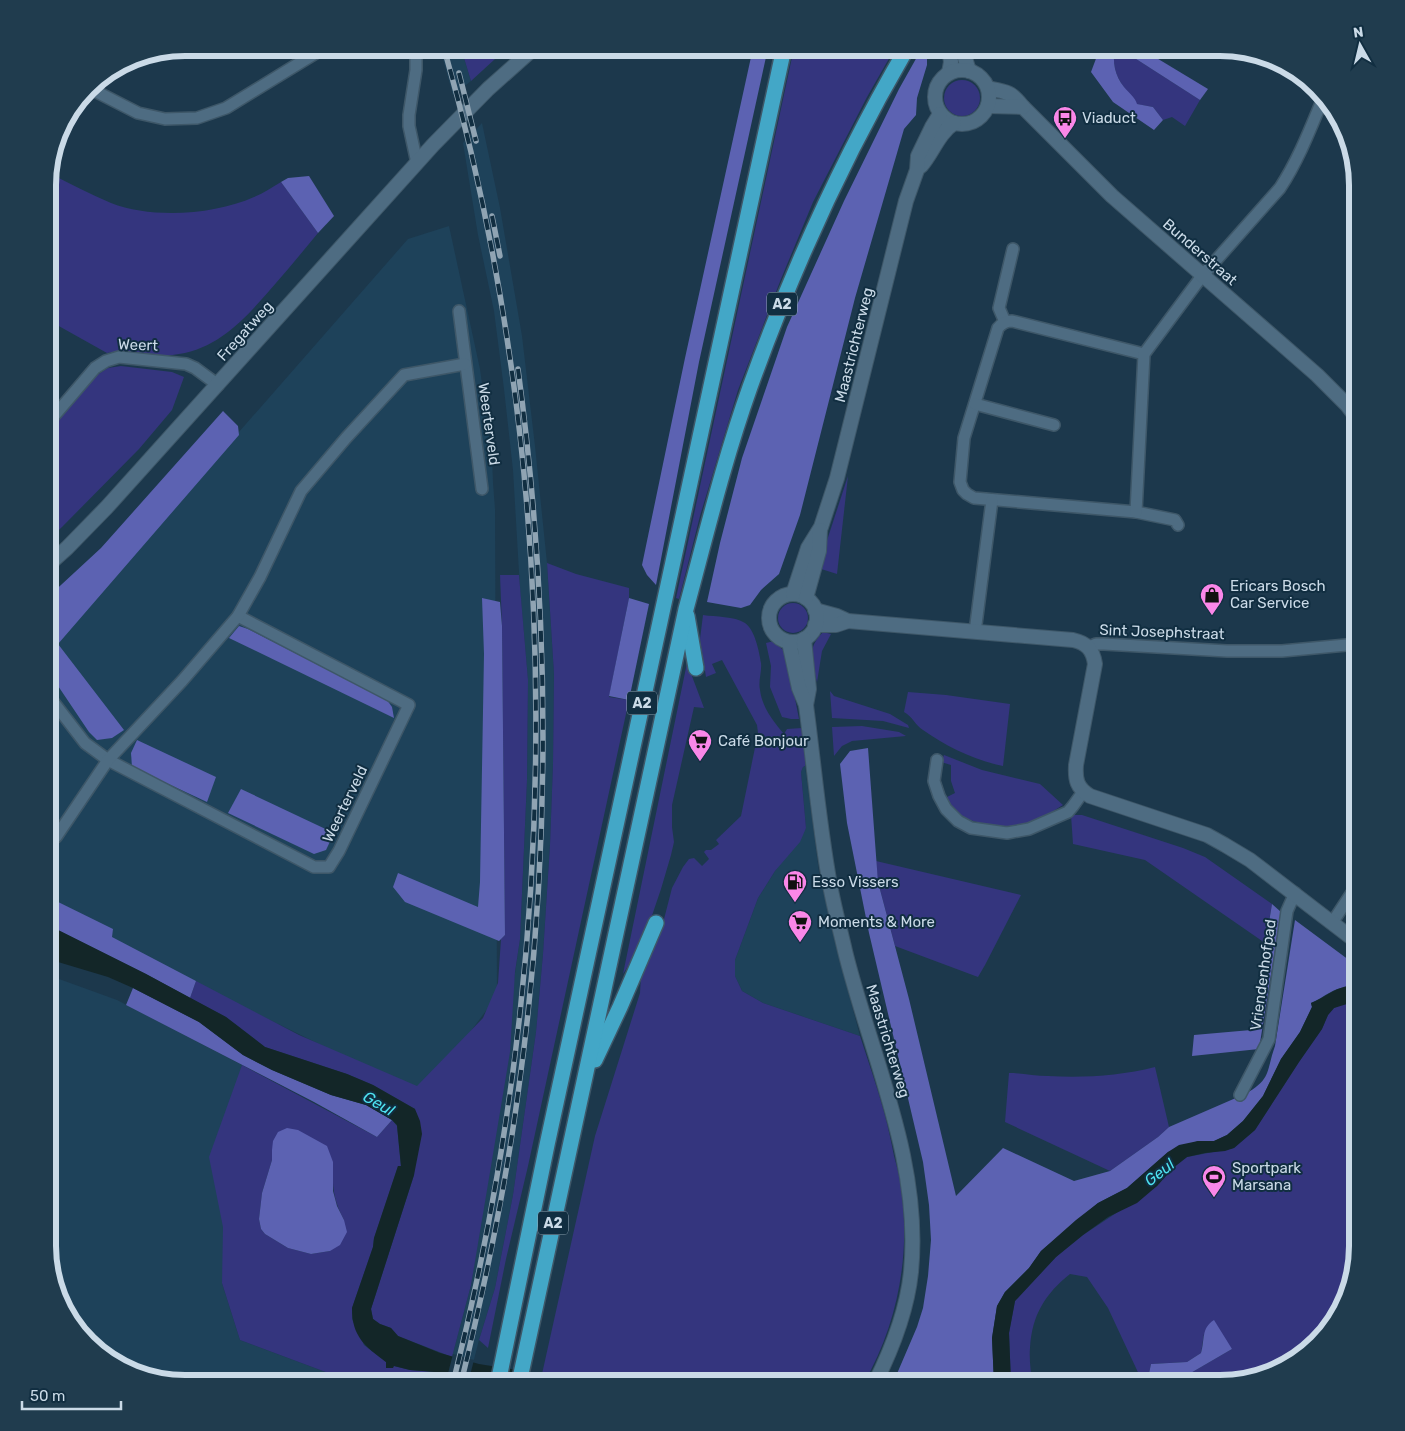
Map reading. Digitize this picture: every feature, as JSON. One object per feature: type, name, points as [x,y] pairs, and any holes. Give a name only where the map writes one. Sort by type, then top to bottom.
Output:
[{"type":"highway","name":"A2","points":[[499,1375],[557,1097],[782,57]]},
{"type":"highway","name":"A2","points":[[521,1375],[686,609],[714,502],[750,389],[793,277],[840,173],[902,57]]},
{"type":"highway","name":"A2","points":[[686,609],[696,668]]},
{"type":"highway","name":"A2","points":[[583,1084],[620,1007],[656,923]]},
{"type":"street","points":[[96,92],[138,113],[165,119],[197,118],[226,108],[309,57]]},
{"type":"street","points":[[415,57],[416,70],[409,126],[417,163]]},
{"type":"street","name":"Fregatweg","points":[[57,557],[108,507],[417,163],[494,83],[524,57]]},
{"type":"street","points":[[949,73],[950,57]]},
{"type":"street","points":[[965,57],[969,71]]},
{"type":"street","points":[[960,70],[969,71],[981,77],[988,88],[990,96],[988,106],[983,115],[974,122],[954,123],[940,114],[936,103],[936,92],[940,82],[949,73],[960,70]]},
{"type":"street","name":"Bunderstraat","points":[[988,88],[1010,94],[1112,196],[1317,375],[1349,407]]},
{"type":"street","points":[[1136,512],[1144,354],[1202,276],[1280,188],[1301,150],[1320,105]]},
{"type":"street","points":[[988,106],[1023,108]]},
{"type":"street","name":"Maastrichterweg","points":[[799,596],[819,551],[821,527],[837,478],[906,201],[917,170],[918,156],[940,114]]},
{"type":"street","name":"Maastrichterweg","points":[[917,170],[942,134],[954,123]]},
{"type":"street","points":[[1005,322],[998,308],[1013,249]]},
{"type":"street","name":"Weerterveld","points":[[459,311],[482,489]]},
{"type":"street","points":[[1144,354],[1012,321],[1005,322],[998,328],[964,438],[960,482],[963,490],[974,498],[1136,512],[1175,520],[1178,525]]},
{"type":"street","name":"Weert","points":[[57,413],[95,368],[106,361],[119,357],[186,364],[195,368],[218,385]]},
{"type":"street","name":"Weerterveld","points":[[108,760],[182,681],[238,616],[260,576],[301,491],[346,438],[404,375],[465,364]]},
{"type":"street","points":[[975,404],[1054,425]]},
{"type":"street","points":[[975,632],[992,500]]},
{"type":"street","points":[[785,595],[799,596],[812,603],[816,610],[816,625],[810,635],[796,642],[789,642],[778,637],[772,631],[769,624],[770,608],[778,599],[785,595]]},
{"type":"street","name":"Sint Josephstraat","points":[[816,610],[848,621],[1073,640],[1082,642],[1088,647],[1104,644],[1227,651],[1282,651],[1349,645]]},
{"type":"street","name":"Weerterveld","points":[[57,707],[85,742],[108,760],[314,867],[328,868],[409,705],[238,616]]},
{"type":"street","name":"Sint Josephstraat","points":[[816,625],[836,625],[848,621]]},
{"type":"street","name":"Maastrichterweg","points":[[804,639],[809,689],[806,705]]},
{"type":"street","name":"Maastrichterweg","points":[[789,642],[799,688],[806,705],[830,885],[846,954],[894,1116],[910,1200],[911,1274],[898,1328],[879,1375]]},
{"type":"street","points":[[1088,647],[1093,656],[1094,664],[1076,774],[1079,786],[1083,792],[1207,835],[1250,860],[1349,935]]},
{"type":"street","points":[[56,837],[108,760]]},
{"type":"street","points":[[937,760],[934,781],[939,796],[946,809],[958,821],[971,828],[1007,833],[1029,829],[1068,812],[1083,792]]},
{"type":"street","name":"Vriendenhofpad","points":[[1240,1095],[1269,1040],[1287,912],[1294,893]]},
{"type":"street","points":[[1332,923],[1349,898]]},
{"type":"shaded area","points":[[442,57],[464,57],[471,81],[453,95]]},
{"type":"shaded area","points":[[464,57],[497,57],[471,81]]},
{"type":"shaded area","points":[[751,57],[766,57],[699,362],[656,585],[647,575],[642,565]]},
{"type":"shaded area","points":[[792,57],[890,57],[813,202],[781,279],[738,390],[700,516],[679,599],[676,598]]},
{"type":"shaded area","points":[[917,57],[927,57],[927,65],[917,98],[916,115],[904,129],[855,298],[800,515],[779,574],[761,590],[750,605],[741,608],[707,602],[742,458],[787,327],[844,201],[899,89]]},
{"type":"shaded area","points":[[1097,57],[1114,57],[1118,78],[1137,104],[1153,107],[1163,120],[1154,130],[1113,102],[1091,72]]},
{"type":"shaded area","points":[[1114,57],[1133,57],[1200,100],[1185,126],[1172,117],[1163,120],[1153,107],[1136,104],[1122,85],[1114,65]]},
{"type":"shaded area","points":[[1133,57],[1155,57],[1208,89],[1200,100]]},
{"type":"shaded area","points":[[962,80],[969,81],[975,85],[979,91],[979,105],[975,111],[969,115],[962,116],[955,115],[949,111],[945,105],[944,98],[945,91],[949,85],[955,81]]},
{"type":"shaded area","points":[[482,123],[500,208],[522,336],[547,563],[554,674],[553,764],[550,845],[536,1032],[513,1195],[495,1288],[470,1375],[447,1375],[471,1285],[520,938],[527,780],[528,680],[513,470],[494,311],[478,235],[463,143]]},
{"type":"shaded area","points":[[309,176],[334,216],[318,233],[281,182],[288,178]]},
{"type":"shaded area","points":[[57,177],[111,203],[127,208],[164,213],[183,213],[221,208],[254,197],[281,182],[318,233],[245,317],[221,337],[194,350],[179,354],[161,355],[125,351],[107,353],[57,325]]},
{"type":"shaded area","points":[[449,226],[480,369],[492,457],[495,509],[497,996],[423,1095],[56,914],[57,603],[190,488],[408,239]]},
{"type":"shaded area","points":[[121,366],[172,372],[184,377],[172,410],[139,449],[57,532],[57,422],[94,377],[108,368]]},
{"type":"shaded area","points":[[223,411],[238,426],[239,435],[58,644],[124,730],[112,738],[97,740],[89,732],[57,684],[57,589],[101,548]]},
{"type":"shaded area","points":[[848,476],[837,574],[818,568]]},
{"type":"shaded area","points":[[547,563],[576,574],[629,588],[629,598],[609,697],[629,700],[488,1348],[479,1340],[495,1288],[513,1195],[536,1032],[543,954],[550,845],[554,674]]},
{"type":"shaded area","points":[[500,575],[519,575],[528,680],[527,780],[520,939],[515,972],[510,1052],[471,1285],[452,1357],[398,1336],[391,1328],[373,1319],[371,1309],[414,1175],[415,1109],[373,1085],[347,1074],[265,1047],[226,1017],[190,998],[196,981],[299,1035],[417,1086],[483,1018],[498,983],[501,939],[505,935]]},
{"type":"shaded area","points":[[482,598],[500,602],[502,626],[505,935],[499,941],[405,902],[393,887],[398,873],[478,907],[484,654]]},
{"type":"shaded area","points":[[629,598],[649,604],[629,700],[609,696]]},
{"type":"shaded area","points":[[793,603],[804,607],[808,618],[804,629],[793,633],[782,629],[778,618],[782,607]]},
{"type":"shaded area","points":[[703,615],[736,619],[745,623],[756,641],[761,666],[761,696],[766,708],[784,734],[787,729],[802,728],[806,759],[805,766],[801,772],[806,828],[800,842],[775,871],[758,898],[735,960],[735,976],[742,991],[763,1003],[860,1036],[884,1112],[901,1185],[904,1214],[904,1239],[899,1289],[885,1338],[868,1375],[542,1374],[595,1136],[640,993],[641,976],[663,923],[672,888],[689,859],[694,858],[702,866],[709,859],[704,852],[711,850],[719,844],[716,840],[741,816],[758,733],[757,725],[722,660],[712,664],[716,673],[706,677],[700,639]]},
{"type":"shaded area","points":[[239,626],[387,700],[392,707],[394,718],[229,638]]},
{"type":"shaded area","points":[[823,632],[831,634],[822,651],[817,682],[812,661],[812,650]]},
{"type":"shaded area","points":[[774,641],[784,651],[787,658],[799,719],[782,717],[770,687],[771,666],[766,643]]},
{"type":"shaded area","points":[[687,663],[704,708],[694,707],[672,805],[674,842],[661,889],[643,942],[623,974]]},
{"type":"shaded area","points":[[830,691],[834,696],[890,714],[908,725],[909,728],[883,721],[832,718]]},
{"type":"shaded area","points":[[908,692],[1010,704],[1003,766],[961,752],[920,728],[904,712]]},
{"type":"shaded area","points":[[862,726],[899,732],[906,736],[852,741],[842,746],[834,756],[832,727]]},
{"type":"shaded area","points":[[137,740],[216,777],[207,802],[132,767],[131,753]]},
{"type":"shaded area","points":[[868,748],[878,882],[909,999],[956,1196],[1003,1148],[1074,1181],[1110,1171],[1169,1127],[1254,1089],[1267,1074],[1275,1046],[1295,920],[1349,960],[1349,988],[1338,989],[1311,1003],[1312,1007],[1300,1032],[1281,1059],[1263,1096],[1243,1121],[1227,1135],[1214,1141],[1198,1141],[1168,1152],[1127,1188],[1098,1203],[1041,1251],[1029,1268],[1005,1292],[997,1306],[992,1338],[994,1375],[896,1375],[923,1308],[931,1240],[929,1205],[923,1162],[869,933],[847,823],[840,764],[850,751]]},
{"type":"shaded area","points":[[944,755],[982,770],[1040,784],[1063,805],[1036,820],[1014,827],[986,824],[966,818],[960,815],[945,798],[955,793],[951,781],[951,765],[941,762]]},
{"type":"shaded area","points":[[805,766],[819,872],[860,1036],[763,1003],[742,991],[735,976],[735,960],[758,898],[806,828],[801,772]]},
{"type":"shaded area","points":[[241,789],[334,833],[326,850],[314,854],[228,813]]},
{"type":"shaded area","points":[[1071,815],[1082,815],[1205,857],[1272,904],[1265,943],[1145,860],[1073,844]]},
{"type":"shaded area","points":[[876,861],[1021,895],[978,977],[895,946],[878,882]]},
{"type":"shaded area","points":[[56,901],[113,929],[112,937],[196,981],[190,998],[146,974],[56,930]]},
{"type":"shaded area","points":[[1272,904],[1281,912],[1259,1049],[1192,1056],[1194,1035],[1251,1030]]},
{"type":"shaded area","points":[[56,978],[117,1000],[242,1065],[222,1283],[240,1340],[334,1375],[186,1375],[144,1368],[114,1353],[94,1337],[78,1317],[70,1303],[59,1271],[56,1246]]},
{"type":"shaded area","points":[[133,988],[199,1022],[243,1055],[272,1070],[331,1095],[366,1105],[392,1120],[377,1137],[314,1102],[126,1005]]},
{"type":"shaded area","points":[[1343,1004],[1349,1005],[1349,1246],[1342,1287],[1327,1317],[1311,1337],[1291,1353],[1261,1368],[1220,1375],[1188,1375],[1232,1349],[1204,1334],[1201,1353],[1187,1362],[1151,1364],[1149,1375],[1139,1375],[1108,1308],[1087,1277],[1070,1274],[1053,1289],[1037,1315],[1031,1336],[1031,1375],[1011,1375],[1009,1333],[1015,1301],[1056,1257],[1083,1235],[1157,1186],[1173,1168],[1187,1157],[1234,1148],[1255,1130],[1334,1008]]},
{"type":"shaded area","points":[[242,1065],[377,1137],[392,1120],[397,1126],[401,1167],[398,1166],[374,1238],[373,1247],[352,1308],[352,1319],[364,1345],[386,1362],[386,1364],[410,1370],[435,1372],[441,1375],[334,1375],[240,1340],[222,1283],[223,1227],[209,1157]],"holes":[[[272,1160],[333,1162],[334,1192],[344,1220],[330,1251],[311,1254],[288,1248],[265,1234],[261,1229],[259,1219],[262,1193]]]},
{"type":"shaded area","points":[[1155,1067],[1169,1127],[1110,1171],[1005,1122],[1009,1073],[1061,1077],[1088,1076],[1115,1074]]},
{"type":"shaded area","points":[[287,1128],[298,1130],[327,1146],[333,1162],[333,1191],[347,1232],[340,1245],[330,1251],[311,1254],[288,1248],[265,1234],[261,1229],[259,1219],[262,1193],[272,1160],[273,1141],[278,1132]]},
{"type":"shaded area","points":[[1214,1320],[1232,1349],[1188,1375],[1149,1375],[1151,1364],[1187,1362],[1201,1353],[1205,1331]]},
{"type":"water","name":"Geul","points":[[56,930],[146,974],[226,1017],[265,1047],[347,1074],[373,1085],[415,1109],[420,1121],[422,1134],[414,1175],[371,1309],[373,1319],[391,1328],[398,1336],[440,1353],[479,1364],[542,1374],[556,1373],[561,1375],[441,1375],[435,1372],[410,1370],[394,1366],[393,1368],[386,1368],[386,1362],[366,1346],[357,1334],[352,1308],[398,1166],[401,1166],[397,1125],[366,1105],[331,1095],[272,1070],[243,1055],[199,1022],[108,977],[56,961]]},
{"type":"water","name":"Geul","points":[[1349,987],[1349,1005],[1334,1008],[1328,1015],[1322,1029],[1255,1130],[1234,1148],[1187,1157],[1137,1203],[1108,1217],[1056,1257],[1015,1301],[1009,1333],[1011,1375],[994,1375],[992,1338],[997,1306],[1005,1292],[1029,1268],[1041,1251],[1098,1203],[1127,1188],[1168,1152],[1179,1145],[1198,1141],[1214,1141],[1227,1135],[1243,1121],[1263,1096],[1281,1059],[1300,1032],[1312,1007],[1311,1003],[1337,989]]},
{"type":"pier","points":[[453,1354],[474,1360],[470,1375],[448,1375]]},
{"type":"railway","points":[[446,57],[484,212],[513,378],[530,546],[536,715],[531,884],[515,1052],[489,1219],[455,1375]]},
{"type":"railway","points":[[459,73],[476,141]]},
{"type":"railway","points":[[492,216],[500,256]]},
{"type":"railway","points":[[463,1375],[501,1198],[519,1086],[530,997],[542,817],[541,638],[529,458],[518,369]]},
{"type":"place","name":"Viaduct","points":[[1065,139]]},
{"type":"place","name":"Ericars Bosch Car Service","points":[[1212,616]]},
{"type":"place","name":"Café Bonjour","points":[[700,762]]},
{"type":"place","name":"Esso Vissers","points":[[795,903]]},
{"type":"place","name":"Moments & More","points":[[800,943]]},
{"type":"place","name":"Sportpark Marsana","points":[[1214,1198]]}]
